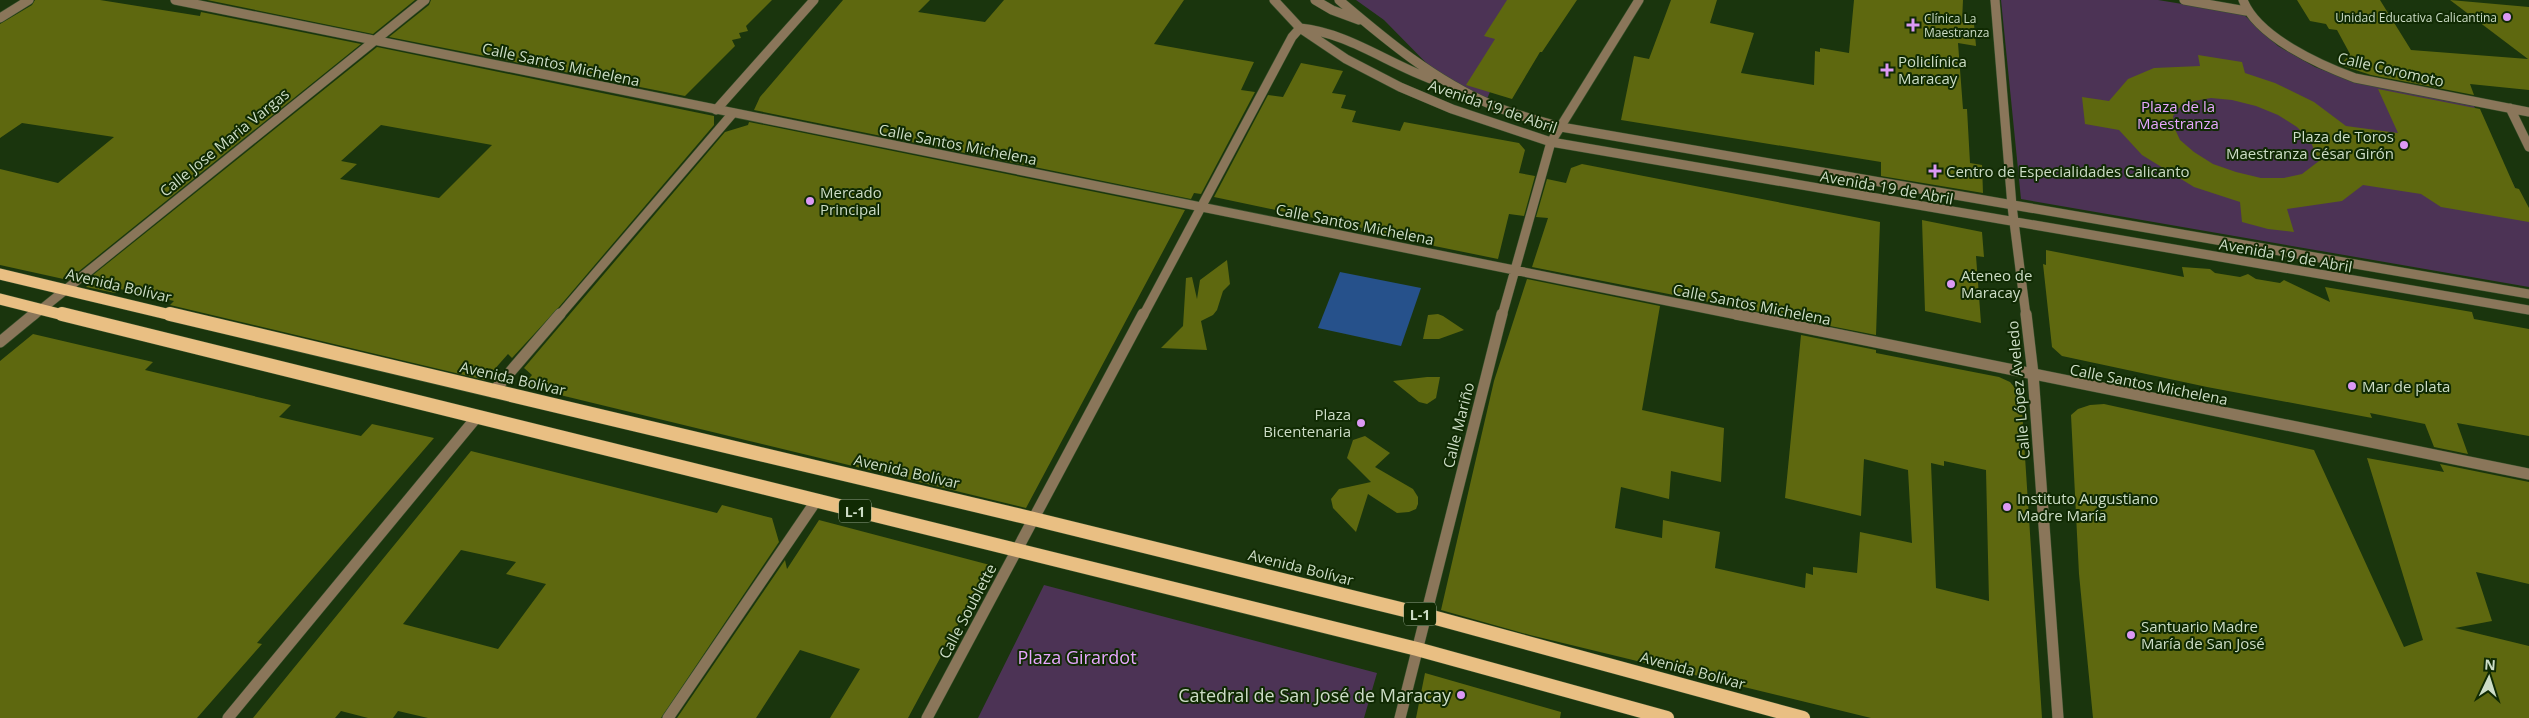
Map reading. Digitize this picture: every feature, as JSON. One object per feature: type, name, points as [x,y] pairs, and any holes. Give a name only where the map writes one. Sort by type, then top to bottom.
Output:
[{"type":"main road","name":"Avenida Bolívar","points":[[0,274],[1034,519],[1424,615],[1803,718]]},
{"type":"main road","name":"L-1","points":[[0,299],[1417,649],[1667,718]]},
{"type":"street","points":[[0,18],[29,0]]},
{"type":"street","name":"Calle Santos Michelena","points":[[175,0],[2529,474]]},
{"type":"street","name":"Calle Jose Maria Vargas","points":[[0,342],[425,0]]},
{"type":"street","points":[[716,110],[814,0]]},
{"type":"street","name":"Avenida 19 de Abril","points":[[1274,0],[1300,28],[1346,59],[1400,87],[1452,109],[1551,142],[2529,310]]},
{"type":"street","points":[[1315,0],[1332,10],[1365,22]]},
{"type":"street","name":"Avenida 19 de Abril","points":[[1339,0],[1416,63],[1454,88],[1493,106],[1561,127],[2529,294]]},
{"type":"street","name":"Calle Mariño","points":[[1400,718],[1424,615],[1513,270],[1551,142],[1639,0]]},
{"type":"street","name":"Calle López Aveledo","points":[[1995,0],[2012,206],[2033,374],[2058,718]]},
{"type":"street","points":[[2184,0],[2246,11],[2244,0]]},
{"type":"street","name":"Calle Coromoto","points":[[2246,11],[2285,45],[2313,62],[2354,78],[2529,112]]},
{"type":"street","points":[[1300,28],[1333,32],[1349,38],[1407,70],[1454,88]]},
{"type":"street","name":"Calle Soublette","points":[[927,718],[1292,37],[1300,28]]},
{"type":"street","points":[[2510,108],[2529,148]]},
{"type":"street","points":[[493,392],[733,113]]},
{"type":"street","points":[[228,718],[476,418]]},
{"type":"street","points":[[668,718],[816,502]]},
{"type":"green space","points":[[1356,0],[1528,0],[1487,99],[1447,84],[1384,20]]},
{"type":"green space","name":"Plaza de la Maestranza","points":[[2001,0],[2158,0],[2243,14],[2278,46],[2315,67],[2358,83],[2474,106],[2529,216],[2529,287],[2021,199]]},
{"type":"green space","name":"Plaza Girardot","points":[[1044,585],[1377,673],[1364,718],[978,718]]},
{"type":"water","points":[[1340,272],[1421,288],[1401,346],[1318,328]]},
{"type":"building","points":[[35,0],[100,0],[200,16],[201,12],[361,44],[68,280],[0,265],[0,169],[58,183],[114,137],[22,123],[0,138],[0,24],[32,5]]},
{"type":"building","points":[[207,0],[415,0],[373,34]]},
{"type":"building","points":[[431,0],[772,0],[746,26],[748,31],[739,33],[741,38],[732,40],[735,46],[685,96],[389,37],[429,5]]},
{"type":"building","points":[[843,0],[930,0],[918,12],[985,22],[1004,0],[1184,0],[1154,44],[1254,62],[1241,90],[1255,92],[1201,194],[1194,193],[1191,199],[754,110],[760,97]]},
{"type":"building","points":[[1507,0],[1577,0],[1542,52],[1540,52],[1512,99],[1466,85],[1495,39],[1484,36]]},
{"type":"building","points":[[1671,0],[1717,0],[1710,23],[1754,33],[1741,73],[1814,85],[1815,51],[1820,52],[1820,48],[1849,53],[1854,0],[1963,0],[1962,22],[1974,24],[1976,46],[1958,43],[1963,109],[1967,109],[1970,163],[1982,165],[1983,193],[1881,176],[1881,162],[1621,120],[1634,56],[1649,59]]},
{"type":"building","points":[[2297,0],[2380,0],[2411,50],[2528,59],[2450,0],[2529,7],[2529,90],[2470,84],[2474,95],[2371,75],[2340,65],[2350,54],[2337,30],[2329,29],[2326,24],[2310,21]]},
{"type":"building","points":[[377,47],[714,116],[714,125],[559,307],[512,358],[508,354],[485,380],[170,305],[174,301],[120,289],[115,293],[86,287],[88,285],[83,283]],"holes":[[[381,125],[492,145],[439,198],[340,179],[357,164],[341,161]]]},
{"type":"building","name":"Plaza de Toros Maestranza César Girón","points":[[2198,55],[2242,62],[2245,73],[2275,83],[2314,102],[2346,126],[2398,133],[2378,89],[2480,109],[2515,188],[2519,189],[2529,208],[2529,222],[2441,207],[2421,194],[2363,185],[2342,201],[2287,209],[2294,232],[2268,229],[2242,222],[2240,202],[2194,187],[2142,155],[2119,130],[2085,124],[2082,97],[2109,101],[2128,79],[2154,68],[2200,66]],"holes":[[[2211,98],[2232,100],[2256,106],[2278,115],[2297,127],[2310,140],[2319,161],[2302,174],[2284,178],[2261,178],[2213,164],[2180,140],[2174,127],[2173,116],[2180,107],[2194,101]]]},
{"type":"building","points":[[1301,63],[1343,71],[1332,93],[1346,95],[1341,108],[1356,111],[1352,122],[1400,131],[1404,122],[1519,143],[1525,150],[1519,173],[1535,176],[1524,216],[1509,214],[1498,259],[1361,231],[1362,228],[1214,197],[1268,95],[1283,97]]},
{"type":"building","points":[[749,122],[1185,210],[1026,508],[523,386],[532,375],[524,368],[725,132],[748,125]]},
{"type":"building","points":[[1582,164],[1880,222],[1876,335],[1532,267],[1548,218],[1536,217],[1547,179],[1566,183],[1571,168]]},
{"type":"building","name":"Ateneo de Maracay","points":[[1922,220],[1982,232],[1984,257],[1976,256],[1981,323],[1925,311]]},
{"type":"building","points":[[2046,250],[2184,277],[2182,267],[2210,269],[2215,273],[2240,277],[2248,274],[2256,279],[2280,283],[2284,280],[2330,302],[2325,287],[2472,312],[2474,319],[2529,329],[2529,436],[2457,423],[2468,454],[2434,447],[2425,424],[2370,413],[2372,418],[2207,387],[2062,356],[2052,347],[2043,264],[2046,265]]},
{"type":"building","points":[[1227,260],[1230,284],[1223,291],[1217,310],[1213,315],[1201,321],[1207,350],[1161,348],[1183,326],[1186,278],[1192,277],[1197,299],[1200,280]]},
{"type":"building","points":[[1527,279],[1660,306],[1642,410],[1724,428],[1721,482],[1671,471],[1669,499],[1621,487],[1615,528],[1662,538],[1663,520],[1720,532],[1715,568],[1805,588],[1806,573],[1813,575],[1813,567],[1857,573],[1860,532],[1912,543],[1908,470],[1864,459],[1861,516],[1785,498],[1801,335],[1876,350],[1876,353],[1999,377],[2010,382],[2021,395],[2042,718],[1871,718],[1530,635],[1441,610],[1494,381]],"holes":[[[1944,461],[1986,470],[1989,601],[1936,588],[1931,463],[1944,466]]]},
{"type":"building","points":[[1438,314],[1464,330],[1439,339],[1423,339],[1428,315]]},
{"type":"building","points":[[33,334],[153,362],[145,370],[291,405],[279,417],[361,436],[372,424],[434,438],[257,643],[262,644],[197,718],[0,718],[0,361]]},
{"type":"building","points":[[1440,377],[1436,398],[1427,404],[1419,402],[1393,381]]},
{"type":"building","points":[[2104,404],[2314,450],[2404,647],[2423,640],[2367,458],[2444,472],[2440,464],[2529,482],[2529,584],[2476,572],[2492,621],[2455,628],[2529,646],[2529,718],[2093,718],[2079,574],[2071,415],[2078,409],[2090,405]]},
{"type":"building","points":[[1365,436],[1390,453],[1375,467],[1413,489],[1418,497],[1418,504],[1416,509],[1409,512],[1397,513],[1368,494],[1356,532],[1333,508],[1331,499],[1339,489],[1371,482],[1347,458],[1353,440]]},
{"type":"building","points":[[471,451],[717,513],[722,505],[772,518],[779,542],[661,718],[428,718],[398,711],[393,718],[368,718],[341,711],[335,718],[253,718]],"holes":[[[461,550],[516,562],[506,574],[546,584],[498,649],[403,624]]]},
{"type":"building","points":[[819,520],[990,565],[908,718],[830,718],[860,669],[800,650],[756,718],[677,718],[785,560],[787,569]]},
{"type":"building","name":"Catedral de San José de Maracay","points":[[1425,673],[1561,712],[1560,718],[1416,718]]},
{"type":"place","name":"Unidad Educativa Calicantina","points":[[2507,17]]},
{"type":"place","name":"Clínica La Maestranza","points":[[1913,25]]},
{"type":"place","name":"Policlínica Maracay","points":[[1887,70]]},
{"type":"place","name":"Plaza de Toros Maestranza César Girón","points":[[2404,145]]},
{"type":"place","name":"Centro de Especialidades Calicanto","points":[[1935,171]]},
{"type":"place","name":"Mercado Principal","points":[[810,201]]},
{"type":"place","name":"Ateneo de Maracay","points":[[1951,284]]},
{"type":"place","name":"Mar de plata","points":[[2352,386]]},
{"type":"place","name":"Plaza Bicentenaria","points":[[1361,423]]},
{"type":"place","name":"Instituto Augustiano Madre María","points":[[2007,507]]},
{"type":"place","name":"Santuario Madre María de San José","points":[[2131,635]]},
{"type":"place","name":"Catedral de San José de Maracay","points":[[1461,695]]}]
